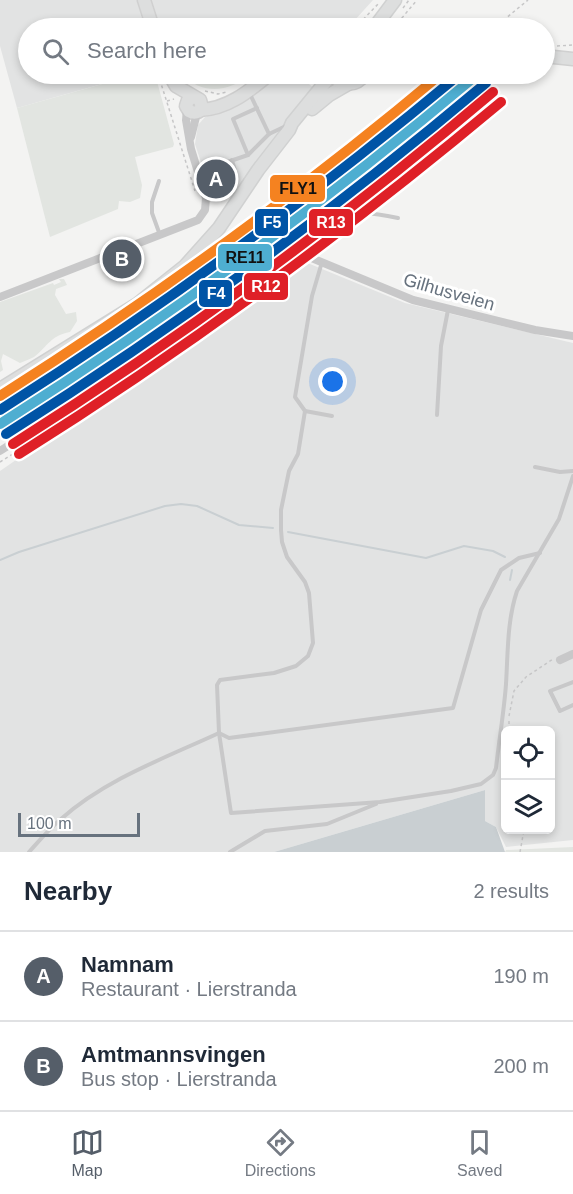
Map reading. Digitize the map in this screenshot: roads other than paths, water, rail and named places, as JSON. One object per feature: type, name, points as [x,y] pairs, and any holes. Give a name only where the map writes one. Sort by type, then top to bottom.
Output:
[{"type":"main road","points":[[144,0],[150,18]]},
{"type":"main road","points":[[371,18],[388,3]]},
{"type":"main road","points":[[380,18],[388,3]]},
{"type":"main road","points":[[555,55],[573,58]]},
{"type":"main road","points":[[170,84],[173,92],[195,104],[228,103],[257,84]]},
{"type":"main road","points":[[0,389],[136,305],[185,266],[219,228],[258,170],[324,84]]},
{"type":"main road","points":[[291,127],[297,125],[320,102],[348,84]]},
{"type":"street","points":[[0,297],[194,223],[205,210],[206,198],[190,142],[195,104]]},
{"type":"street","name":"Gilhusveien","points":[[302,254],[413,300],[535,330],[573,336]]},
{"type":"street","points":[[0,451],[132,362]]},
{"type":"street","points":[[559,658],[573,654]]},
{"type":"lane","points":[[248,91],[269,134]]},
{"type":"lane","points":[[248,154],[233,119],[257,108]]},
{"type":"lane","points":[[198,172],[248,154],[269,134],[291,127]]},
{"type":"lane","points":[[226,190],[236,174],[232,160]]},
{"type":"lane","points":[[159,181],[152,202],[152,213],[160,235]]},
{"type":"lane","points":[[302,254],[310,238],[339,216],[356,214],[398,218]]},
{"type":"lane","points":[[322,262],[315,281],[295,397],[305,411],[332,416]]},
{"type":"lane","points":[[437,416],[441,346],[448,309]]},
{"type":"lane","points":[[305,411],[298,454],[289,471],[281,510],[281,530],[287,557],[305,582],[309,593],[314,643],[308,656],[296,666],[274,673],[220,681],[216,690],[219,733],[231,813],[380,802],[451,792],[481,784],[493,775],[496,768],[505,694],[506,652],[514,602],[517,591],[559,519],[573,476]]},
{"type":"lane","points":[[535,467],[560,472],[573,471]]},
{"type":"lane","points":[[219,733],[229,738],[453,708],[481,610],[501,570],[519,558],[540,553]]},
{"type":"lane","points":[[573,682],[550,691],[560,711],[573,705]]},
{"type":"lane","points":[[29,852],[61,819],[93,795],[121,778],[219,733]]},
{"type":"lane","points":[[230,852],[265,831],[327,824],[380,802]]},
{"type":"waterway","points":[[0,560],[165,506],[181,504],[197,506],[239,525],[273,528]]},
{"type":"waterway","points":[[288,532],[426,558],[464,546],[493,551],[505,557]]},
{"type":"waterway","points":[[510,580],[512,570]]},
{"type":"railway","points":[[0,438],[139,346],[258,260]]},
{"type":"place","name":"Namnam","points":[[216,179]]},
{"type":"place","name":"Amtmannsvingen","points":[[122,259]]}]
